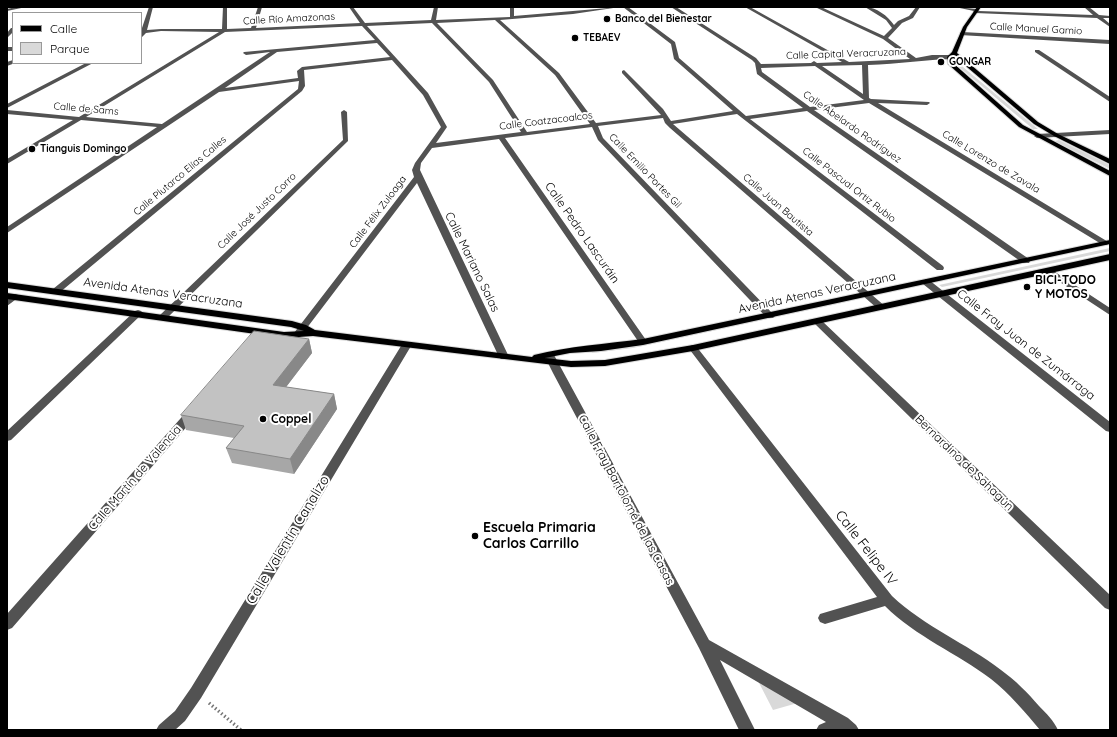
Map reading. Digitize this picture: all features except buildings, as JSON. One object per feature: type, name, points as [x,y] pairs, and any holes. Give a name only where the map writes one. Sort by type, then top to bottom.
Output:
[{"type":"main road","points":[[977,10],[962,34],[950,63],[1021,126],[1037,136],[1110,174]]},
{"type":"main road","points":[[954,56],[1036,123],[1056,135],[1110,162]]},
{"type":"main road","name":"Avenida Atenas Veracruzana","points":[[550,358],[570,350],[601,348],[643,342],[1108,243]]},
{"type":"main road","name":"Avenida Atenas Veracruzana","points":[[11,297],[138,313],[259,336],[297,336],[313,333],[406,346],[504,357],[527,359],[550,358],[571,364],[605,363],[693,348],[818,322],[1110,257]]},
{"type":"main road","name":"Avenida Atenas Veracruzana","points":[[7,285],[292,324],[303,327],[313,333]]},
{"type":"street","points":[[7,10],[24,7]]},
{"type":"street","points":[[142,33],[151,7]]},
{"type":"street","points":[[7,162],[218,36],[224,31],[226,12],[225,7]]},
{"type":"street","points":[[253,30],[260,7]]},
{"type":"street","name":"Calle Félix Zuloaga","points":[[297,336],[418,177],[416,170],[418,163],[444,127],[443,122],[426,94],[363,24],[351,7]]},
{"type":"street","points":[[436,7],[434,21],[491,81],[525,134]]},
{"type":"street","points":[[512,7],[512,18]]},
{"type":"street","name":"Calle Río Amazonas","points":[[142,33],[253,30],[512,18],[618,7]]},
{"type":"street","name":"Calle Pascual Ortiz Rubio","points":[[626,7],[673,42],[675,55],[679,61],[738,112],[940,268]]},
{"type":"street","name":"Calle Abelardo Rodríguez","points":[[673,7],[754,59],[758,66],[759,73],[808,109],[1026,261]]},
{"type":"street","points":[[747,7],[848,63]]},
{"type":"street","points":[[817,7],[885,38],[915,60]]},
{"type":"street","points":[[867,7],[888,19],[894,28]]},
{"type":"street","points":[[885,38],[894,28],[911,17],[918,7]]},
{"type":"street","points":[[957,7],[977,10],[1110,17]]},
{"type":"street","points":[[1086,7],[1110,26]]},
{"type":"street","name":"Calle Emilio Portes Gil","points":[[495,18],[557,74],[592,120],[600,139],[770,316]]},
{"type":"street","name":"Calle Manuel Gamio","points":[[962,34],[1110,42]]},
{"type":"street","points":[[246,53],[274,52],[379,41]]},
{"type":"street","points":[[1038,51],[1110,100]]},
{"type":"street","points":[[7,231],[274,52]]},
{"type":"street","name":"Calle Capital Veracruzana","points":[[758,66],[814,63],[900,62],[932,57],[954,56]]},
{"type":"street","name":"Calle Plutarco Elías Calles","points":[[56,291],[300,90],[302,86],[302,79],[300,71],[302,69],[394,58]]},
{"type":"street","name":"Calle Lorenzo de Zavala","points":[[814,63],[868,99],[1108,243]]},
{"type":"street","points":[[866,63],[868,99]]},
{"type":"street","points":[[7,106],[88,64]]},
{"type":"street","name":"Calle Juan Bautista","points":[[624,72],[661,110],[666,119],[881,307]]},
{"type":"street","points":[[217,90],[302,79]]},
{"type":"street","points":[[746,118],[868,99],[927,103]]},
{"type":"street","name":"Calle de Sams","points":[[7,112],[164,126]]},
{"type":"street","name":"Calle José Justo Corro","points":[[163,317],[346,140],[344,112]]},
{"type":"street","name":"Calle Coatzacoalcos","points":[[430,146],[594,125],[738,112]]},
{"type":"street","points":[[1037,136],[1110,132]]},
{"type":"street","name":"Calle Pedro Lascuráin","points":[[500,137],[643,342]]},
{"type":"street","name":"Calle Mariano Salas","points":[[418,177],[504,357]]},
{"type":"street","points":[[1049,271],[1110,312]]},
{"type":"street","name":"Calle Fray Juan de Zumárraga","points":[[926,282],[1110,428]]},
{"type":"street","points":[[7,303],[11,297]]},
{"type":"street","points":[[7,437],[138,313]]},
{"type":"street","name":"Bernardino de Sahagún","points":[[818,322],[1110,604]]},
{"type":"street","name":"Calle Valentín Canalizo","points":[[164,730],[180,716],[196,693],[406,346]]},
{"type":"street","name":"Calle Felipe IV","points":[[693,348],[887,600],[898,611],[914,623],[988,669],[1006,682],[1024,698],[1050,730]]},
{"type":"street","name":"Calle Fray Bartolomé de las Casas","points":[[550,358],[704,644],[747,730]]},
{"type":"street","name":"Calle Martín de Valencia","points":[[7,624],[198,406]]},
{"type":"street","points":[[825,618],[887,600]]},
{"type":"street","points":[[704,644],[847,727]]},
{"type":"street","points":[[824,730],[847,727]]},
{"type":"path","points":[[196,693],[241,730]]},
{"type":"green space","points":[[953,62],[957,62],[1038,129],[1033,129]]},
{"type":"green space","points":[[1059,140],[1110,165],[1110,169],[1054,141]]},
{"type":"green space","points":[[1110,248],[1110,251],[942,287],[939,285]]},
{"type":"green space","points":[[847,300],[850,301],[633,348],[592,353],[591,351]]},
{"type":"green space","points":[[757,679],[801,702],[773,710]]},
{"type":"place","name":"Banco del Bienestar","points":[[607,19]]},
{"type":"place","name":"TEBAEV","points":[[575,38]]},
{"type":"place","name":"GONGAR","points":[[941,62]]},
{"type":"place","name":"Tianguis Domingo","points":[[32,149]]},
{"type":"place","name":"BICI-TODO Y MOTOS","points":[[1027,287]]},
{"type":"place","name":"Coppel","points":[[263,419]]},
{"type":"place","name":"Escuela Primaria Carlos Carrillo","points":[[475,536]]}]
